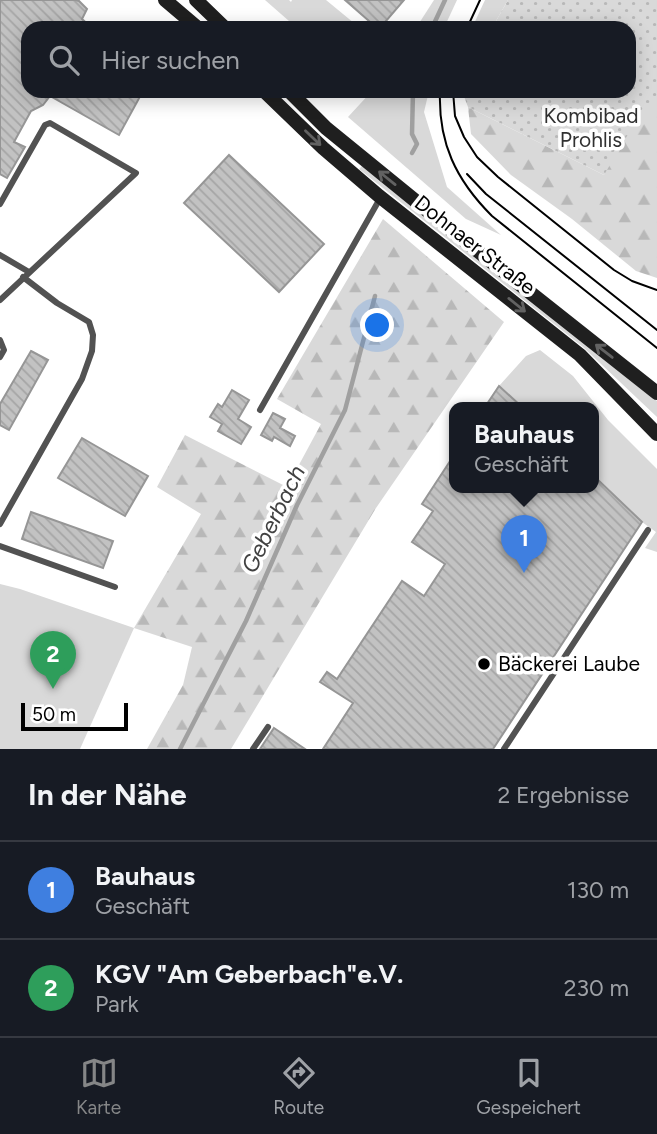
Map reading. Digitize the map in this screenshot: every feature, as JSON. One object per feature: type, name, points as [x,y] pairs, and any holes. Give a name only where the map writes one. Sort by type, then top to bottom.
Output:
[{"type":"main road","points":[[165,0],[190,21]]},
{"type":"main road","points":[[196,0],[218,21]]},
{"type":"main road","name":"Dohnaer Straße","points":[[271,98],[323,148],[379,196],[580,355],[657,434]]},
{"type":"main road","name":"Dohnaer Straße","points":[[296,98],[326,128],[657,393]]},
{"type":"lane","points":[[0,204],[45,125],[50,123],[136,173],[0,300]]},
{"type":"lane","points":[[260,410],[379,196]]},
{"type":"lane","points":[[0,256],[29,272]]},
{"type":"lane","points":[[0,524],[82,379],[92,351],[93,335],[89,322],[57,303],[23,277]]},
{"type":"lane","points":[[0,340],[4,349],[0,356]]},
{"type":"lane","points":[[504,749],[648,530]]},
{"type":"lane","points":[[0,546],[115,587]]},
{"type":"lane","points":[[253,749],[268,727]]},
{"type":"green space","points":[[265,0],[326,0],[352,21],[289,21]]},
{"type":"green space","points":[[434,0],[457,0],[447,21],[420,21]]},
{"type":"green space","points":[[485,0],[508,0],[496,21],[475,21]]},
{"type":"green space","name":"Kombibad Prohlis","points":[[508,0],[657,0],[657,99],[643,109],[604,175],[468,107],[465,98],[636,98],[636,21],[496,21]]},
{"type":"green space","points":[[657,19],[657,278],[636,271],[572,219],[511,175],[471,134],[468,107],[604,175],[627,98],[636,98],[636,73]]},
{"type":"green space","points":[[366,98],[427,98],[424,112],[447,187],[501,235],[466,219],[348,117]]},
{"type":"green space","points":[[362,166],[657,401],[657,417],[583,347],[359,169]]},
{"type":"green space","points":[[383,219],[504,322],[376,508],[231,749],[147,749],[183,685],[192,647],[134,628],[201,514],[157,487],[185,435],[287,487],[321,424],[277,399]]},
{"type":"green space","points":[[540,350],[573,376],[594,402],[517,402],[499,386],[526,356]]},
{"type":"green space","points":[[599,409],[657,469],[657,552],[645,548],[656,532],[599,481]]},
{"type":"green space","points":[[0,584],[134,628],[80,749],[0,749]]},
{"type":"building","points":[[0,0],[79,1],[87,9],[82,19],[84,21],[21,21],[21,98],[48,98],[43,105],[31,111],[14,142],[25,147],[7,178],[0,174]]},
{"type":"building","points":[[345,0],[404,0],[386,21],[369,21]]},
{"type":"building","points":[[54,98],[139,98],[119,135]]},
{"type":"building","points":[[229,155],[324,244],[279,292],[184,203]]},
{"type":"building","points":[[31,351],[48,360],[9,430],[0,425],[0,404]]},
{"type":"building","points":[[499,386],[517,402],[488,402]]},
{"type":"building","points":[[232,390],[249,400],[238,419],[251,427],[241,444],[218,431],[222,424],[210,417],[218,404],[222,407]]},
{"type":"building","points":[[273,413],[285,419],[280,428],[295,436],[290,446],[274,437],[272,441],[261,435]]},
{"type":"building","points":[[82,438],[148,476],[125,516],[58,478]]},
{"type":"building","points":[[449,463],[449,493],[599,493],[599,481],[642,522],[493,749],[323,749],[353,703],[320,682],[327,672],[337,679],[402,581],[424,596],[445,564],[412,542],[433,511],[422,504]]},
{"type":"building","points":[[31,512],[113,541],[103,568],[22,539]]},
{"type":"building","points":[[274,728],[305,749],[260,749]]},
{"type":"waterway","name":"Geberbach","points":[[435,21],[445,0]]},
{"type":"waterway","name":"Geberbach","points":[[412,153],[417,144],[412,134],[413,98]]},
{"type":"waterway","name":"Geberbach","points":[[180,749],[246,621],[297,505],[345,410],[375,296]]},
{"type":"tram line","points":[[470,21],[480,0]]},
{"type":"tram line","points":[[440,98],[446,144],[459,174],[479,202],[492,216],[657,348]]},
{"type":"tram line","points":[[454,98],[455,116],[464,137],[477,157],[498,177],[614,270],[632,281],[657,290]]},
{"type":"tram line","points":[[467,174],[486,194],[657,330]]},
{"type":"place","name":"Bauhaus","points":[[524,573]]},
{"type":"place","name":"Bäckerei Laube","points":[[484,664]]},
{"type":"place","name":"KGV \"Am Geberbach\"e.V.","points":[[53,689]]}]
